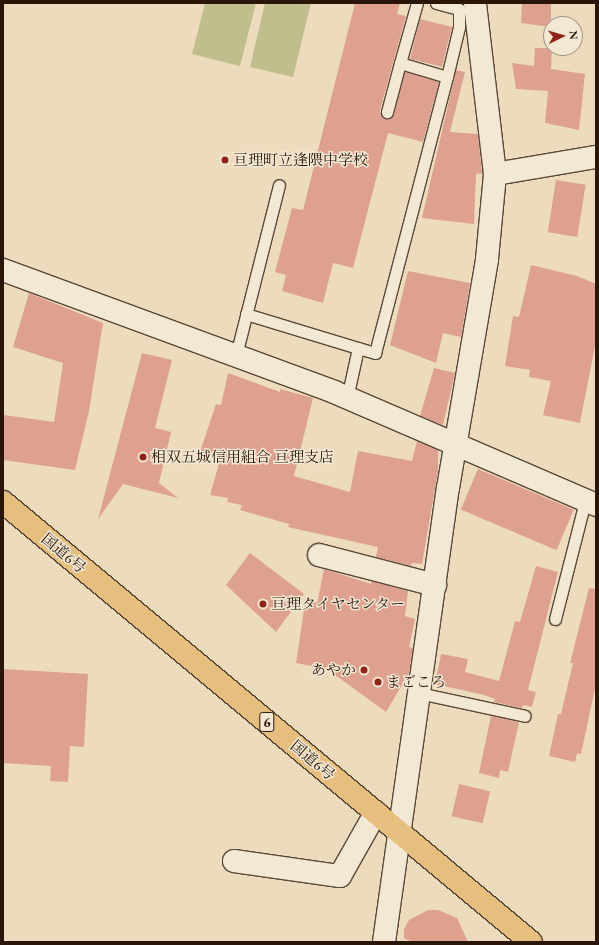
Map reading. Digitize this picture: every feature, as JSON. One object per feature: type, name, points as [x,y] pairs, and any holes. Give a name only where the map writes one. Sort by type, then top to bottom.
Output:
[{"type":"highway","name":"国道6号","points":[[3,502],[531,942]]},
{"type":"street","points":[[384,942],[455,445],[487,259],[495,174],[475,3]]},
{"type":"street","points":[[495,174],[596,157]]},
{"type":"street","points":[[3,270],[236,355],[347,398],[591,503]]},
{"type":"street","points":[[319,555],[435,585]]},
{"type":"street","points":[[234,861],[340,876],[376,812]]},
{"type":"lane","points":[[387,112],[417,3]]},
{"type":"lane","points":[[246,314],[375,353],[459,27],[459,9],[436,3]]},
{"type":"lane","points":[[400,63],[447,77]]},
{"type":"lane","points":[[236,355],[279,185]]},
{"type":"lane","points":[[347,398],[358,348]]},
{"type":"lane","points":[[555,619],[591,503]]},
{"type":"lane","points":[[419,693],[525,716]]},
{"type":"shaded area","points":[[205,3],[256,3],[240,66],[192,54]]},
{"type":"shaded area","points":[[265,3],[311,3],[293,77],[250,67]]},
{"type":"building","points":[[355,3],[400,3],[397,14],[406,16],[380,110],[382,117],[389,119],[394,114],[405,72],[439,82],[423,142],[388,133],[353,268],[333,263],[323,303],[282,291],[286,275],[275,272],[292,208],[303,210]]},
{"type":"building","points":[[522,3],[551,3],[551,16],[543,16],[543,26],[521,23]]},
{"type":"building","points":[[420,19],[452,27],[442,67],[410,59]]},
{"type":"building","points":[[535,48],[543,48],[543,56],[552,56],[551,69],[585,74],[579,130],[545,123],[548,91],[516,89],[512,63],[534,66]]},
{"type":"building","points":[[456,70],[465,72],[450,132],[478,134],[482,173],[476,174],[474,224],[422,218]]},
{"type":"building","points":[[556,180],[586,185],[577,237],[548,232]]},
{"type":"building","points":[[531,265],[577,276],[596,284],[596,341],[580,423],[543,415],[551,381],[529,377],[530,370],[505,366],[513,316],[519,317]]},
{"type":"building","points":[[408,271],[470,283],[461,337],[443,333],[436,363],[390,345]]},
{"type":"building","points":[[29,293],[103,323],[89,411],[75,470],[3,460],[4,415],[54,422],[63,363],[13,347]]},
{"type":"building","points":[[142,353],[172,360],[155,428],[171,432],[159,483],[178,498],[123,484],[98,519]]},
{"type":"building","points":[[434,368],[455,373],[443,425],[420,416]]},
{"type":"building","points":[[228,373],[280,392],[280,389],[313,398],[294,476],[350,492],[358,451],[412,461],[417,441],[438,450],[438,471],[422,564],[412,563],[411,566],[376,557],[378,547],[288,527],[289,524],[240,510],[242,505],[227,502],[228,498],[210,495],[220,460],[200,452],[216,404],[221,405]]},
{"type":"building","points":[[478,469],[574,510],[557,550],[461,510]]},
{"type":"building","points":[[250,553],[304,594],[276,632],[226,585]]},
{"type":"building","points":[[536,566],[558,572],[528,690],[536,692],[532,707],[523,705],[522,708],[494,702],[495,699],[484,695],[435,684],[441,654],[468,659],[465,672],[499,681],[515,621],[520,622]]},
{"type":"building","points":[[324,569],[371,584],[371,581],[408,591],[405,616],[415,619],[409,647],[413,648],[409,673],[386,712],[327,669],[296,663],[306,596],[317,604]]},
{"type":"building","points":[[589,588],[596,589],[596,684],[581,754],[577,753],[575,762],[549,756],[558,714],[561,714],[573,663],[570,663]]},
{"type":"building","points":[[3,669],[88,674],[84,747],[70,746],[68,782],[50,781],[51,766],[3,763]]},
{"type":"building","points":[[491,716],[519,722],[508,772],[500,770],[499,778],[479,773]]},
{"type":"building","points":[[459,784],[490,791],[483,823],[452,816]]},
{"type":"building","points":[[428,910],[438,910],[457,918],[468,942],[412,942],[404,938],[404,929],[409,920]]},
{"type":"place","name":"亘理町立逢隈中学校","points":[[225,160]]},
{"type":"place","name":"相双五城信用組合 亘理支店","points":[[143,457]]},
{"type":"place","name":"亘理タイヤセンター","points":[[263,604]]},
{"type":"place","name":"あやか","points":[[364,670]]},
{"type":"place","name":"まごころ","points":[[378,682]]}]
